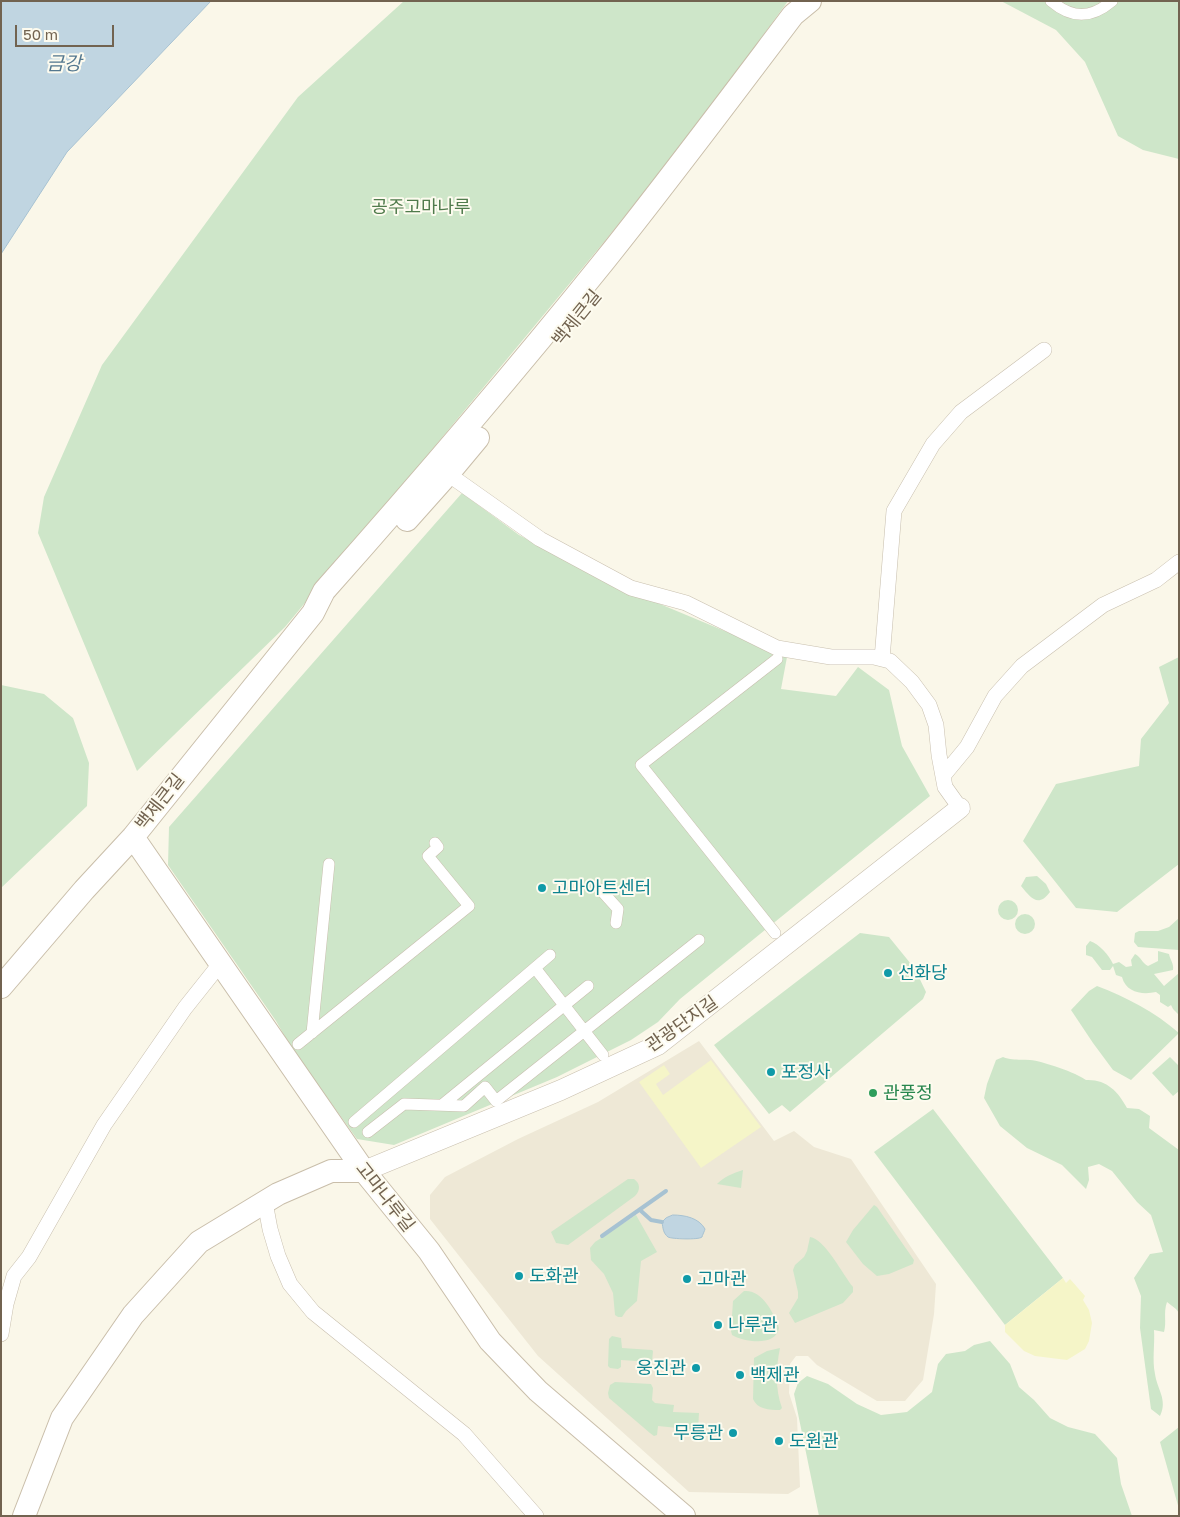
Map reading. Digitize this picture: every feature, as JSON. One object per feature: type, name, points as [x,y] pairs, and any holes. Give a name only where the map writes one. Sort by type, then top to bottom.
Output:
[{"type":"main road","name":"백제큰길","points":[[1,987],[133,836],[313,613],[324,591],[452,446],[535,346],[623,236],[793,15],[810,1]]},
{"type":"main road","name":"백제큰길","points":[[313,613],[335,601],[448,474],[635,246],[805,24],[818,1]]},
{"type":"main road","name":"고마나루길","points":[[133,836],[364,1172],[429,1252],[490,1342],[538,1391],[684,1516]]},
{"type":"main road","points":[[24,1516],[62,1418],[133,1315],[199,1242],[278,1194],[331,1171],[364,1172]]},
{"type":"street","points":[[1050,1],[1062,10],[1075,15],[1090,14],[1103,9],[1112,1]]},
{"type":"street","points":[[882,659],[894,511],[933,444],[962,412],[1044,350]]},
{"type":"street","points":[[448,474],[540,539],[631,588],[686,603],[777,648],[831,657],[874,657],[890,661],[912,682],[929,704],[936,725],[945,787],[960,808]]},
{"type":"street","points":[[943,776],[967,747],[995,696],[1022,666],[1104,605],[1156,580],[1179,562]]},
{"type":"street","points":[[775,933],[641,765],[777,659]]},
{"type":"street","name":"관광단지길","points":[[364,1172],[560,1090],[658,1044],[960,808]]},
{"type":"street","points":[[298,1044],[469,906],[428,856],[438,847],[435,843]]},
{"type":"street","points":[[312,1033],[329,864]]},
{"type":"street","points":[[600,889],[618,908],[616,923]]},
{"type":"street","points":[[368,1132],[404,1104],[464,1106],[485,1087],[496,1101],[699,940]]},
{"type":"street","points":[[354,1122],[550,955]]},
{"type":"street","points":[[1,1334],[6,1304],[14,1276],[30,1257],[104,1125],[186,1008],[220,964]]},
{"type":"street","points":[[535,968],[603,1055]]},
{"type":"street","points":[[442,1105],[588,986]]},
{"type":"street","points":[[265,1202],[272,1235],[290,1284],[313,1312],[464,1434],[536,1516]]},
{"type":"shaded area","points":[[699,1041],[774,1141],[794,1131],[814,1147],[851,1159],[936,1284],[934,1314],[923,1380],[905,1401],[877,1401],[817,1365],[808,1356],[796,1356],[790,1364],[789,1393],[797,1418],[800,1487],[788,1494],[689,1492],[538,1356],[430,1219],[430,1195],[445,1177],[518,1139],[598,1102]]},
{"type":"green space","name":"공주고마나루","points":[[404,1],[788,1],[703,118],[604,242],[285,627],[137,771],[38,533],[44,497],[102,365],[298,97]]},
{"type":"green space","points":[[1001,1],[1179,1],[1179,159],[1143,150],[1118,136],[1085,62],[1056,30]]},
{"type":"green space","points":[[462,493],[519,535],[624,589],[787,657],[781,689],[836,696],[858,667],[889,690],[902,746],[930,796],[680,999],[658,1022],[631,1040],[557,1077],[394,1145],[357,1139],[292,1049],[276,1021],[168,865],[169,827]]},
{"type":"green space","points":[[1179,657],[1179,864],[1117,912],[1076,908],[1023,841],[1056,784],[1139,766],[1141,739],[1169,703],[1159,667]]},
{"type":"green space","points":[[1,685],[44,694],[73,718],[89,763],[87,806],[1,888]]},
{"type":"green space","points":[[1037,876],[1046,884],[1050,892],[1042,900],[1035,900],[1021,886],[1026,877]]},
{"type":"green space","points":[[1008,900],[1015,903],[1018,910],[1015,917],[1008,920],[1001,917],[998,910],[1001,903]]},
{"type":"green space","points":[[1025,914],[1032,917],[1035,924],[1032,931],[1025,934],[1018,931],[1015,924],[1018,917]]},
{"type":"green space","points":[[1179,918],[1179,950],[1138,947],[1134,942],[1135,933],[1139,931],[1158,931],[1169,927]]},
{"type":"green space","points":[[860,933],[889,937],[915,969],[926,992],[923,999],[790,1112],[782,1105],[769,1114],[714,1045]]},
{"type":"green space","points":[[1090,941],[1103,950],[1113,964],[1119,962],[1126,967],[1132,966],[1131,960],[1135,954],[1148,966],[1158,961],[1158,951],[1169,954],[1173,970],[1154,974],[1164,986],[1179,973],[1179,1015],[1171,1005],[1168,1007],[1160,1002],[1160,995],[1156,992],[1141,993],[1131,990],[1127,987],[1122,977],[1116,975],[1113,966],[1110,970],[1102,970],[1092,957],[1086,955],[1086,946]]},
{"type":"green space","points":[[1097,986],[1140,1006],[1160,1018],[1179,1033],[1131,1080],[1113,1070],[1071,1010],[1089,991]]},
{"type":"green space","points":[[1003,1057],[1043,1063],[1086,1080],[1093,1080],[1111,1087],[1120,1096],[1127,1108],[1139,1109],[1150,1116],[1149,1128],[1179,1150],[1179,1313],[1167,1302],[1164,1332],[1154,1330],[1154,1368],[1163,1405],[1160,1416],[1151,1409],[1140,1328],[1141,1296],[1134,1278],[1150,1254],[1163,1252],[1151,1215],[1137,1202],[1112,1171],[1099,1164],[1088,1167],[1089,1180],[1086,1189],[1062,1165],[1027,1148],[1000,1126],[984,1098],[996,1060]]},
{"type":"green space","points":[[1170,1057],[1179,1066],[1179,1091],[1173,1096],[1152,1073]]},
{"type":"green space","points":[[933,1109],[1063,1278],[1005,1325],[874,1152]]},
{"type":"green space","points":[[743,1170],[741,1188],[717,1184],[723,1179]]},
{"type":"green space","points":[[628,1179],[634,1179],[639,1185],[635,1196],[568,1245],[556,1243],[551,1232]]},
{"type":"green space","points":[[874,1205],[914,1260],[913,1264],[889,1274],[877,1276],[863,1264],[846,1242],[853,1230]]},
{"type":"green space","points":[[636,1215],[657,1252],[641,1261],[637,1301],[622,1317],[618,1317],[615,1315],[613,1293],[604,1274],[591,1260],[590,1248],[595,1242]]},
{"type":"green space","points":[[810,1237],[816,1239],[828,1251],[853,1287],[853,1292],[843,1303],[795,1323],[789,1313],[798,1298],[793,1270],[795,1265],[804,1257]]},
{"type":"green space","points":[[744,1291],[750,1291],[762,1298],[770,1309],[779,1328],[777,1334],[772,1338],[751,1341],[732,1335],[733,1301]]},
{"type":"green space","points":[[612,1336],[621,1338],[622,1348],[652,1350],[652,1362],[621,1360],[621,1367],[618,1369],[610,1368],[608,1366],[609,1339]]},
{"type":"green space","points":[[990,1341],[1010,1364],[1019,1387],[1050,1418],[1068,1427],[1095,1434],[1117,1458],[1121,1484],[1132,1516],[819,1516],[794,1394],[798,1383],[807,1376],[828,1384],[857,1404],[881,1415],[907,1412],[932,1392],[938,1364],[946,1354],[965,1351],[974,1345]]},
{"type":"green space","points":[[780,1348],[777,1378],[782,1408],[780,1410],[760,1407],[753,1399],[754,1358],[767,1351]]},
{"type":"green space","points":[[615,1382],[651,1384],[653,1388],[652,1400],[655,1403],[674,1405],[673,1412],[699,1413],[698,1430],[658,1426],[657,1435],[654,1436],[609,1398],[610,1385]]},
{"type":"green space","points":[[1179,1427],[1179,1509],[1160,1442]]},
{"type":"sand","points":[[711,1060],[761,1127],[701,1168],[639,1082],[664,1065],[670,1074],[656,1084],[663,1095]]},
{"type":"sand","points":[[1063,1278],[1066,1283],[1070,1279],[1085,1296],[1083,1300],[1089,1310],[1092,1323],[1089,1341],[1085,1349],[1067,1360],[1035,1356],[1024,1351],[1005,1332],[1005,1325]]},
{"type":"water","name":"금강","points":[[1,1],[211,1],[67,152],[1,254]]},
{"type":"water","points":[[673,1215],[687,1217],[699,1222],[705,1229],[702,1237],[685,1239],[668,1237],[664,1232],[662,1222]]},
{"type":"waterway","points":[[602,1236],[666,1191]]},
{"type":"waterway","points":[[640,1210],[651,1220],[662,1222]]},
{"type":"place","name":"고마아트센터","points":[[542,888]]},
{"type":"place","name":"선화당","points":[[888,973]]},
{"type":"place","name":"포정사","points":[[771,1072]]},
{"type":"place","name":"관풍정","points":[[873,1093]]},
{"type":"place","name":"도화관","points":[[519,1276]]},
{"type":"place","name":"고마관","points":[[687,1279]]},
{"type":"place","name":"나루관","points":[[718,1325]]},
{"type":"place","name":"웅진관","points":[[696,1368]]},
{"type":"place","name":"백제관","points":[[740,1375]]},
{"type":"place","name":"무릉관","points":[[733,1433]]},
{"type":"place","name":"도원관","points":[[779,1441]]}]
